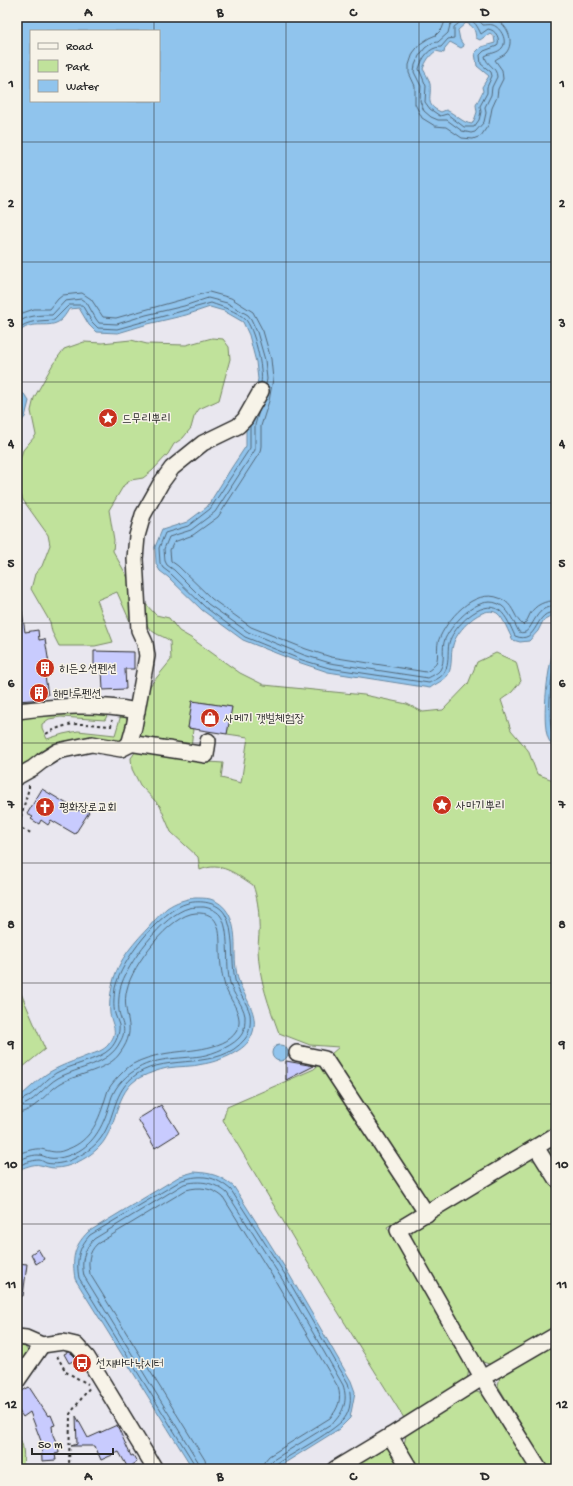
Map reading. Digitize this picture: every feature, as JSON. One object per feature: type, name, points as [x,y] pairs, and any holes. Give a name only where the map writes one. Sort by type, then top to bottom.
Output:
[{"type":"lane","points":[[22,775],[58,751],[92,744],[121,749],[129,745],[147,656],[145,643],[139,630],[135,559],[137,536],[143,515],[152,497],[172,468],[203,443],[238,426],[245,419],[261,391]]},
{"type":"lane","points":[[17,711],[84,705],[116,707],[137,711]]},
{"type":"lane","points":[[129,743],[206,755],[208,741]]},
{"type":"lane","points":[[297,1053],[325,1059],[427,1214]]},
{"type":"lane","points":[[539,1469],[482,1378],[398,1230],[427,1214],[556,1135]]},
{"type":"lane","points":[[536,1147],[556,1179]]},
{"type":"lane","points":[[335,1469],[482,1378],[556,1335]]},
{"type":"lane","points":[[17,1337],[46,1344],[63,1342],[76,1345],[87,1357],[156,1469]]},
{"type":"lane","points":[[17,1381],[46,1344]]},
{"type":"lane","points":[[390,1436],[410,1469]]},
{"type":"path","points":[[46,734],[57,727],[74,723],[111,726],[116,707]]},
{"type":"path","points":[[22,775],[29,788],[18,827],[31,833]]},
{"type":"path","points":[[46,1344],[66,1372],[90,1386],[70,1414],[69,1469]]},
{"type":"green space","points":[[212,338],[223,339],[229,347],[230,359],[219,400],[199,409],[194,417],[191,428],[183,438],[174,444],[168,454],[152,471],[143,478],[131,480],[124,485],[109,510],[114,540],[113,551],[132,585],[136,635],[117,592],[97,600],[113,642],[95,646],[59,646],[52,632],[50,622],[31,589],[35,574],[42,566],[50,545],[48,535],[23,500],[17,483],[17,470],[23,450],[36,435],[31,411],[34,398],[53,364],[64,349],[84,342],[102,343],[131,340],[147,344],[186,345]]},
{"type":"green space","points":[[141,599],[156,615],[169,618],[179,631],[240,673],[264,685],[364,695],[407,704],[423,712],[443,710],[468,684],[477,662],[496,653],[516,662],[521,681],[512,692],[501,700],[511,730],[528,750],[537,774],[553,780],[556,786],[556,1125],[387,1227],[470,1364],[467,1380],[404,1418],[320,1283],[223,1120],[227,1107],[314,1069],[339,1047],[310,1045],[279,1033],[268,1003],[260,971],[258,950],[259,912],[253,885],[234,873],[222,868],[215,867],[200,870],[198,857],[171,832],[160,806],[140,785],[132,769],[131,758],[136,751],[195,761],[223,763],[221,778],[241,783],[248,737],[227,734],[231,707],[193,701],[188,728],[193,729],[191,748],[134,740],[145,692],[171,660],[170,641],[155,633],[148,627],[143,614]]},
{"type":"green space","points":[[17,711],[55,713],[109,711],[105,720],[61,717],[49,719],[42,724],[42,728],[47,739],[78,731],[115,735],[121,715],[133,716],[123,743],[100,742],[17,771]]},
{"type":"green space","points":[[17,970],[20,991],[45,1049],[17,1072]]},
{"type":"green space","points":[[556,1142],[556,1166],[549,1155],[552,1144]]},
{"type":"green space","points":[[528,1159],[538,1162],[556,1191],[556,1326],[492,1365],[480,1361],[410,1242],[413,1228]]},
{"type":"green space","points":[[17,1342],[25,1347],[29,1355],[17,1372]]},
{"type":"green space","points":[[556,1342],[556,1469],[548,1469],[498,1386],[500,1376]]},
{"type":"green space","points":[[473,1391],[487,1395],[532,1469],[418,1469],[404,1445],[406,1435]]},
{"type":"green space","points":[[17,1434],[23,1446],[23,1469],[17,1469]]},
{"type":"green space","points":[[381,1447],[392,1449],[404,1469],[346,1469]]},
{"type":"water","points":[[17,17],[556,17],[556,617],[552,616],[543,621],[538,631],[529,641],[520,642],[513,640],[504,622],[497,613],[491,611],[477,615],[464,626],[455,639],[447,677],[430,688],[328,672],[243,640],[202,610],[160,571],[156,564],[155,547],[162,530],[187,522],[207,507],[246,446],[246,424],[258,379],[256,362],[249,335],[243,322],[224,311],[210,307],[118,333],[96,332],[89,325],[79,308],[69,309],[62,319],[56,323],[30,326],[21,331],[17,336]],"holes":[[[466,23],[471,25],[474,29],[476,38],[480,40],[490,33],[494,36],[495,43],[481,47],[475,53],[477,66],[489,76],[482,87],[483,91],[476,105],[477,112],[472,124],[465,122],[446,110],[441,112],[432,106],[430,100],[430,82],[423,69],[431,55],[436,51],[444,53],[445,48],[450,42],[461,48],[464,46],[460,40],[458,30]]]},
{"type":"water","points":[[17,391],[24,394],[29,401],[25,417],[17,427]]},
{"type":"water","points":[[556,643],[556,751],[548,738],[545,705],[550,663]]},
{"type":"water","points":[[195,898],[208,899],[223,906],[233,924],[238,978],[254,1016],[253,1031],[247,1044],[236,1052],[222,1059],[199,1065],[164,1069],[141,1077],[132,1083],[125,1091],[109,1132],[103,1142],[96,1150],[82,1160],[60,1168],[35,1165],[17,1170],[17,1098],[50,1072],[100,1051],[108,1045],[114,1033],[114,1027],[110,1014],[111,993],[114,978],[121,962],[136,941],[167,908],[181,901]]},
{"type":"water","points":[[280,1045],[286,1047],[288,1053],[286,1059],[280,1061],[274,1059],[272,1053],[274,1047]]},
{"type":"water","points":[[194,1172],[215,1175],[234,1187],[289,1274],[351,1381],[355,1392],[350,1418],[339,1429],[275,1469],[193,1469],[75,1279],[75,1254],[79,1243],[88,1232],[180,1176]]},
{"type":"building","points":[[22,611],[25,632],[38,630],[39,640],[45,639],[50,675],[45,676],[48,695],[43,696],[44,699],[17,701],[17,686],[22,685],[17,658],[17,612]]},
{"type":"building","points":[[94,651],[134,652],[134,669],[125,669],[126,689],[103,690],[102,669],[94,669]]},
{"type":"building","name":"사메기 갯벌체험장","points":[[192,701],[232,707],[227,734],[188,728]]},
{"type":"building","points":[[42,789],[79,811],[81,808],[89,812],[75,834],[51,820],[48,825],[41,820],[39,824],[31,819],[33,817],[27,814]]},
{"type":"building","points":[[286,1061],[314,1066],[286,1080]]},
{"type":"building","points":[[161,1105],[179,1133],[155,1148],[138,1119]]},
{"type":"building","points":[[38,1249],[44,1259],[36,1264],[31,1254]]},
{"type":"building","points":[[17,1263],[27,1264],[23,1296],[17,1296]]},
{"type":"building","points":[[68,1352],[77,1359],[69,1363],[64,1354]]},
{"type":"building","points":[[29,1387],[48,1416],[51,1415],[55,1425],[52,1426],[53,1435],[58,1444],[59,1453],[55,1454],[56,1460],[42,1461],[41,1441],[30,1412],[23,1417],[17,1408],[17,1394]]},
{"type":"building","points":[[76,1416],[88,1438],[117,1425],[131,1456],[133,1455],[137,1462],[128,1468],[119,1452],[101,1460],[95,1446],[71,1446],[77,1444]]},
{"type":"place","name":"드무리뿌리","points":[[108,418]]},
{"type":"place","name":"히든오션펜션","points":[[45,668]]},
{"type":"place","name":"해마루펜션","points":[[39,693]]},
{"type":"place","name":"사메기 갯벌체험장","points":[[210,718]]},
{"type":"place","name":"사마기뿌리","points":[[442,805]]},
{"type":"place","name":"평화장로교회","points":[[45,807]]},
{"type":"place","name":"선재바다낚시터","points":[[82,1363]]}]
